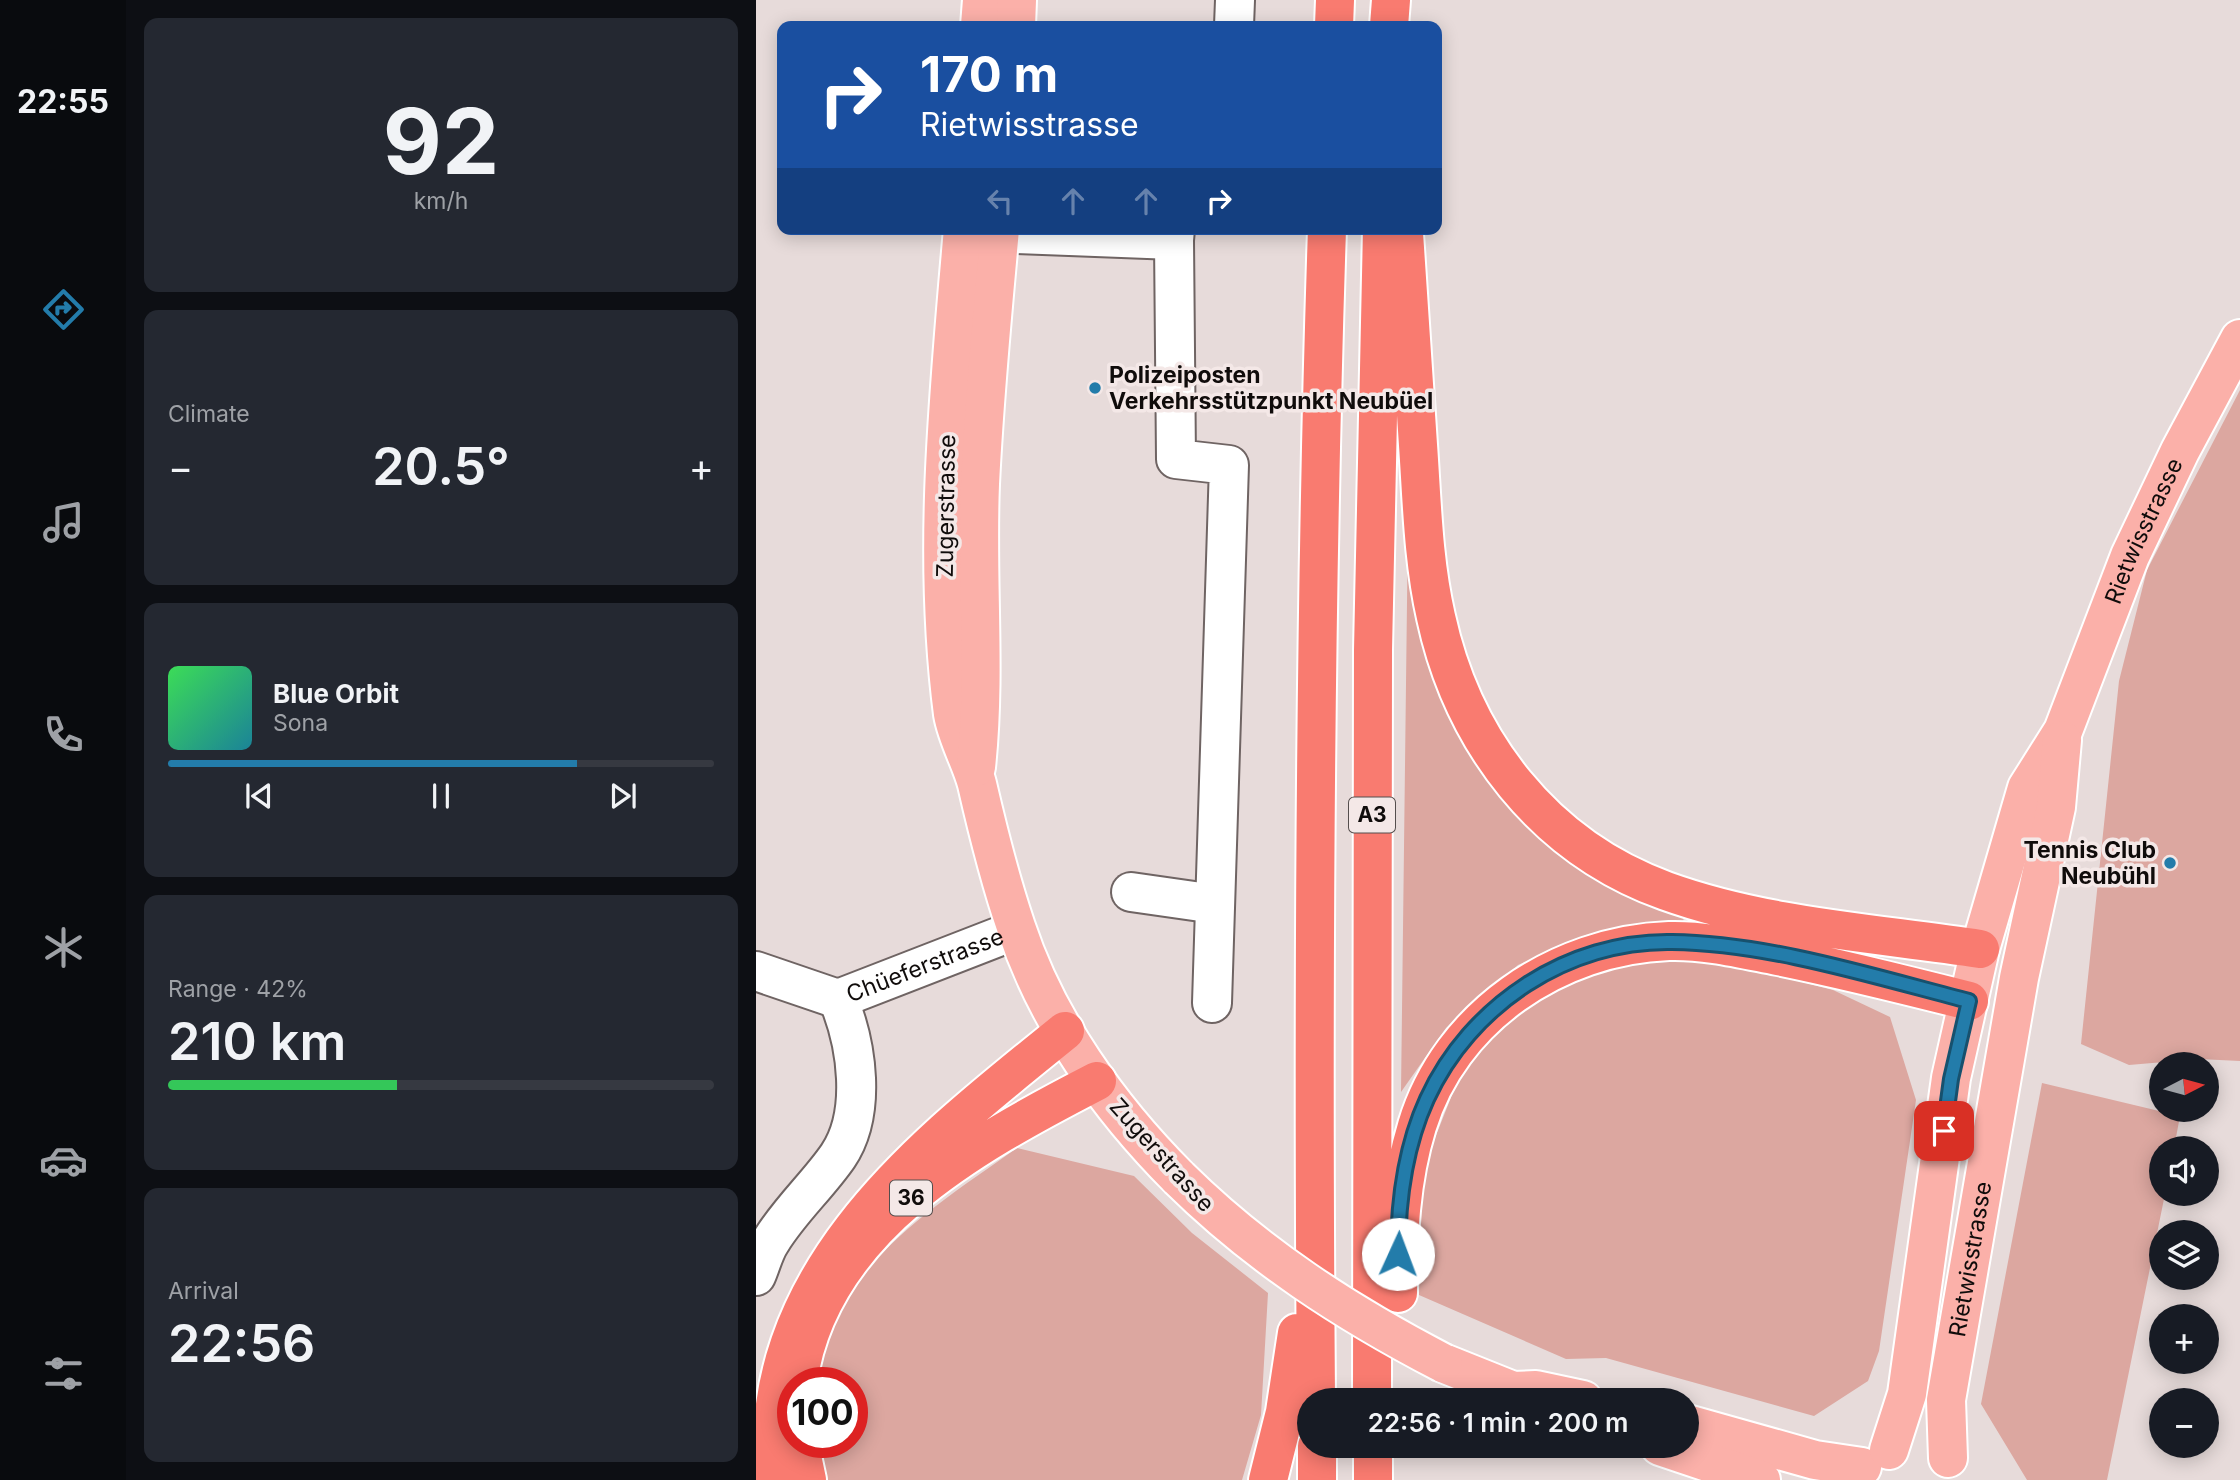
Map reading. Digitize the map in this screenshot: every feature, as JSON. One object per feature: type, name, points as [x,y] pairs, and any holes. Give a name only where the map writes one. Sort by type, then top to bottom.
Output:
[{"type":"highway","points":[[1334,21],[1335,0]]},
{"type":"highway","name":"A3","points":[[1316,1388],[1317,654],[1326,235]]},
{"type":"highway","name":"A3","points":[[1373,1388],[1373,663],[1382,235]]},
{"type":"highway","points":[[1404,235],[1422,521],[1436,616],[1463,702],[1486,745],[1514,784],[1547,820],[1584,849],[1625,873],[1665,890],[1748,914],[1980,949]]},
{"type":"highway","points":[[1397,1388],[1398,1230],[1406,1170],[1418,1123],[1437,1078],[1460,1044],[1483,1018],[1521,988],[1555,968],[1591,955],[1630,945],[1669,942],[1752,951],[1969,1001]]},
{"type":"highway","points":[[773,1480],[764,1417],[767,1371],[777,1329],[805,1269],[838,1226],[883,1181],[1065,1031]]},
{"type":"highway","name":"36","points":[[802,1367],[809,1335],[825,1299],[845,1267],[877,1230],[918,1192],[973,1150],[1013,1124],[1097,1081]]},
{"type":"highway","points":[[1268,1480],[1285,1412],[1315,1210]]},
{"type":"highway","points":[[802,1458],[807,1480]]},
{"type":"highway","points":[[1317,1458],[1317,1480]]},
{"type":"highway","points":[[1373,1458],[1373,1480]]},
{"type":"highway","points":[[1397,1458],[1397,1480]]},
{"type":"main road","points":[[980,21],[982,0]]},
{"type":"main road","points":[[1016,21],[1017,0]]},
{"type":"main road","name":"Zugerstrasse","points":[[981,235],[978,612],[982,714],[975,779],[1016,930],[1065,1031],[1097,1081],[1133,1129],[1221,1220],[1323,1295],[1443,1363],[1500,1388]]},
{"type":"main road","name":"Rietwisstrasse","points":[[1868,1466],[1907,1394],[1951,1079],[1980,949],[2027,788],[2063,731],[2130,556],[2180,451],[2240,339]]},
{"type":"main road","name":"Rietwisstrasse","points":[[1958,1469],[1946,1400],[2018,978],[2056,807],[2063,731]]},
{"type":"main road","points":[[1969,1001],[2018,978],[1980,949]]},
{"type":"main road","points":[[1699,1427],[1815,1460],[1868,1466],[1919,1447],[1958,1469]]},
{"type":"main road","points":[[1696,1458],[1761,1480]]},
{"type":"street","points":[[1234,21],[1235,0]]},
{"type":"street","points":[[1174,235],[1176,459],[1229,465],[1212,1003]]},
{"type":"street","points":[[1131,892],[1215,904]]},
{"type":"street","name":"Chüeferstrasse","points":[[756,971],[838,999],[1016,930]]},
{"type":"street","points":[[756,1276],[770,1242],[838,1156],[849,1134],[855,1111],[850,1028],[838,999]]},
{"type":"shaded area","name":"Tennis Club Neubühl","points":[[2240,390],[2240,1061],[2219,1060],[2219,1052],[2149,1052],[2149,1063],[2129,1065],[2081,1044],[2119,681],[2147,570]]},
{"type":"shaded area","points":[[1408,521],[1430,660],[1464,742],[1525,823],[1685,909],[1682,929],[1576,940],[1518,965],[1446,1028],[1401,1092]]},
{"type":"shaded area","points":[[1666,960],[1740,966],[1833,990],[1890,1017],[1916,1100],[1879,1351],[1868,1381],[1814,1416],[1606,1358],[1566,1359],[1419,1295],[1422,1171],[1461,1072],[1524,1006],[1600,968]]},
{"type":"shaded area","points":[[2042,1083],[2149,1109],[2149,1122],[2179,1122],[2176,1136],[2149,1136],[2149,1206],[2163,1206],[2160,1220],[2149,1220],[2149,1273],[2107,1480],[2027,1480],[1981,1404]]},
{"type":"shaded area","points":[[1017,1148],[1134,1176],[1192,1233],[1268,1293],[1261,1415],[1242,1480],[827,1480],[824,1458],[868,1458],[868,1367],[822,1367],[827,1342],[842,1306],[864,1274],[890,1245],[952,1194]]},
{"type":"place","name":"Polizeiposten Verkehrsstützpunkt Neubüel","points":[[1095,388]]},
{"type":"place","name":"Tennis Club Neubühl","points":[[2170,863]]},
{"type":"route","points":[[1398,1254],[1401,1195],[1410,1149],[1426,1101],[1437,1078],[1460,1044],[1483,1018],[1538,977],[1573,960],[1630,945],[1669,942],[1728,946],[1824,965],[1969,1001],[1951,1079],[1944,1131]]}]
